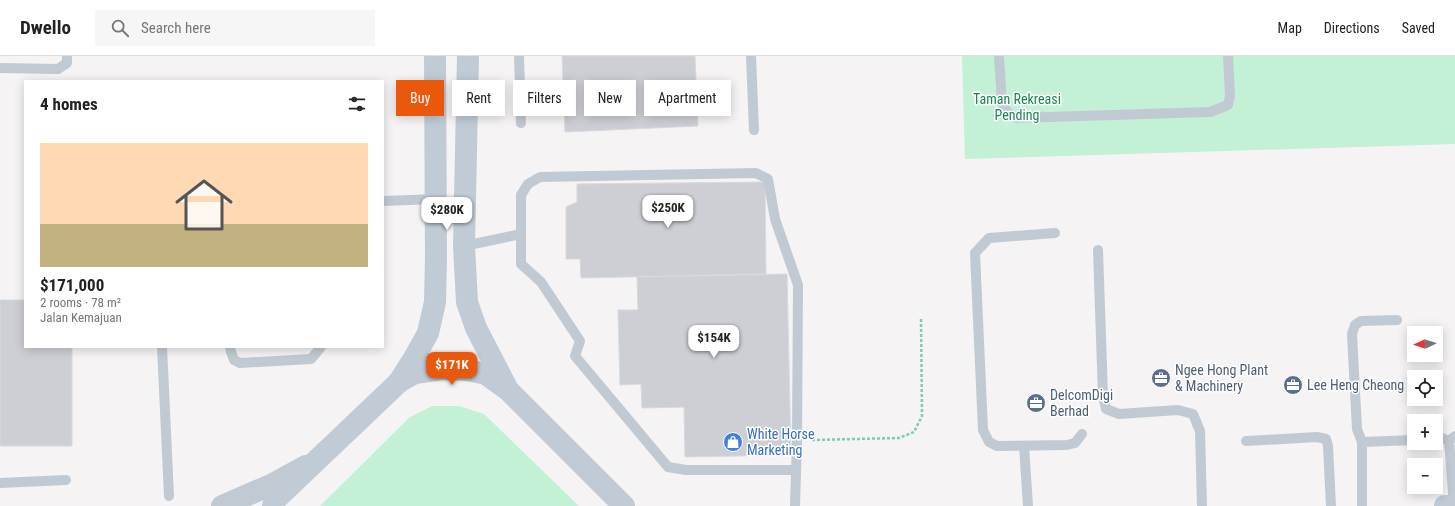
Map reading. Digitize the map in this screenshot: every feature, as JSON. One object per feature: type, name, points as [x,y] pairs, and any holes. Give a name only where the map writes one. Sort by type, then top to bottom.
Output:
[{"type":"main road","points":[[273,506],[275,500],[398,382],[413,360],[428,333],[435,302],[435,56]]},
{"type":"main road","points":[[468,56],[464,246],[467,302],[476,328],[508,390]]},
{"type":"main road","points":[[398,382],[415,373],[442,369],[468,370],[486,374],[508,390],[618,500],[637,506]]},
{"type":"main road","points":[[1445,506],[1454,506]]},
{"type":"street","points":[[222,506],[273,484],[316,461]]},
{"type":"lane","points":[[0,68],[58,69],[67,63],[67,56]]},
{"type":"lane","points":[[519,56],[521,123]]},
{"type":"lane","points":[[751,56],[754,130]]},
{"type":"lane","points":[[999,56],[1002,103],[1007,112],[1016,118],[1210,112],[1228,105],[1230,96],[1228,56]]},
{"type":"lane","points":[[795,506],[797,440],[798,285],[775,219],[768,179],[756,173],[540,177],[528,184],[521,195],[521,264],[529,273],[541,282],[580,341],[575,356],[668,467],[686,470],[796,470]]},
{"type":"lane","points":[[384,201],[436,199]]},
{"type":"lane","points":[[1055,233],[989,238],[975,252],[983,430],[989,442],[997,446],[1067,445],[1075,443],[1082,434]]},
{"type":"lane","points":[[464,246],[521,234]]},
{"type":"lane","points":[[1098,250],[1103,396],[1106,409],[1119,414],[1178,410],[1193,414],[1200,431],[1202,506]]},
{"type":"lane","points":[[1362,506],[1362,442],[1357,430],[1352,334],[1355,326],[1361,321],[1397,320]]},
{"type":"lane","points":[[162,348],[169,496]]},
{"type":"lane","points":[[230,348],[234,360],[240,363],[311,359],[320,348]]},
{"type":"lane","points":[[1246,441],[1317,437],[1326,438],[1328,446],[1331,506]]},
{"type":"lane","points":[[1452,438],[1454,506]]},
{"type":"lane","points":[[1362,442],[1407,440]]},
{"type":"lane","points":[[1024,446],[1028,506]]},
{"type":"lane","points":[[0,483],[66,480]]},
{"type":"path","points":[[797,440],[899,438],[914,432],[922,416],[921,318]]},
{"type":"green space","name":"Taman Rekreasi Pending","points":[[962,56],[1455,56],[1455,144],[965,159]]},
{"type":"green space","points":[[432,406],[459,406],[484,414],[579,506],[320,506],[410,417]]},
{"type":"building","points":[[562,56],[695,56],[696,80],[644,80],[644,116],[698,116],[698,126],[565,132],[564,116],[576,116],[576,80],[563,80]]},
{"type":"building","points":[[765,182],[766,274],[581,278],[580,259],[566,259],[566,207],[577,202],[577,184]]},
{"type":"building","points":[[787,274],[791,455],[685,457],[684,407],[642,408],[641,384],[620,385],[618,310],[638,310],[637,277]]},
{"type":"building","points":[[0,300],[24,300],[24,348],[72,348],[72,446],[0,446]]},
{"type":"place","name":"Ngee Hong Plant & Machinery","points":[[1161,378]]},
{"type":"place","name":"Lee Heng Cheong","points":[[1293,385]]},
{"type":"place","name":"DelcomDigi Berhad","points":[[1036,403]]},
{"type":"place","name":"White Horse Marketing","points":[[733,442]]}]
